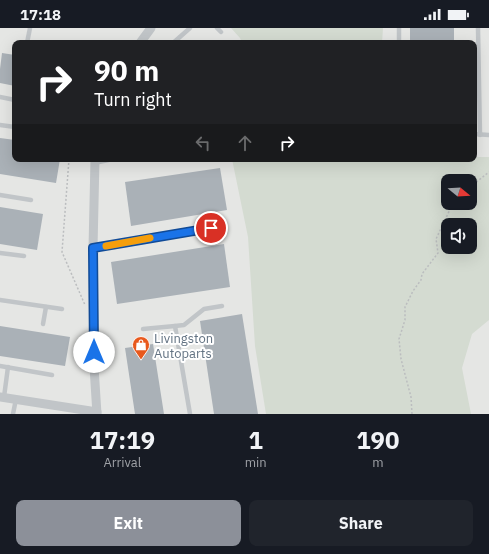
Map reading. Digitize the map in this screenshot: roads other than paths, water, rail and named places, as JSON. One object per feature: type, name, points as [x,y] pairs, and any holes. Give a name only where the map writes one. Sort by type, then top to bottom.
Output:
[{"type":"street","points":[[142,40],[151,28]]},
{"type":"street","points":[[2,397],[97,413],[94,367],[94,162]]},
{"type":"lane","points":[[28,40],[30,28]]},
{"type":"lane","points":[[176,40],[190,28]]},
{"type":"lane","points":[[217,28],[221,32]]},
{"type":"lane","points":[[399,28],[399,40]]},
{"type":"lane","points":[[478,28],[480,135]]},
{"type":"lane","points":[[0,97],[12,99]]},
{"type":"lane","points":[[0,125],[12,127]]},
{"type":"lane","points":[[477,134],[489,135]]},
{"type":"lane","points":[[0,195],[31,200]]},
{"type":"lane","points":[[93,248],[211,228]]},
{"type":"lane","points":[[0,253],[24,256]]},
{"type":"lane","points":[[0,300],[62,309]]},
{"type":"lane","points":[[143,329],[184,325],[204,309],[222,306]]},
{"type":"lane","points":[[43,324],[46,307]]},
{"type":"lane","points":[[175,326],[190,414]]},
{"type":"lane","points":[[0,366],[52,374]]},
{"type":"lane","points":[[2,397],[8,368]]},
{"type":"lane","points":[[13,414],[16,399]]},
{"type":"place","name":"Livingston Autoparts","points":[[141,360]]}]
